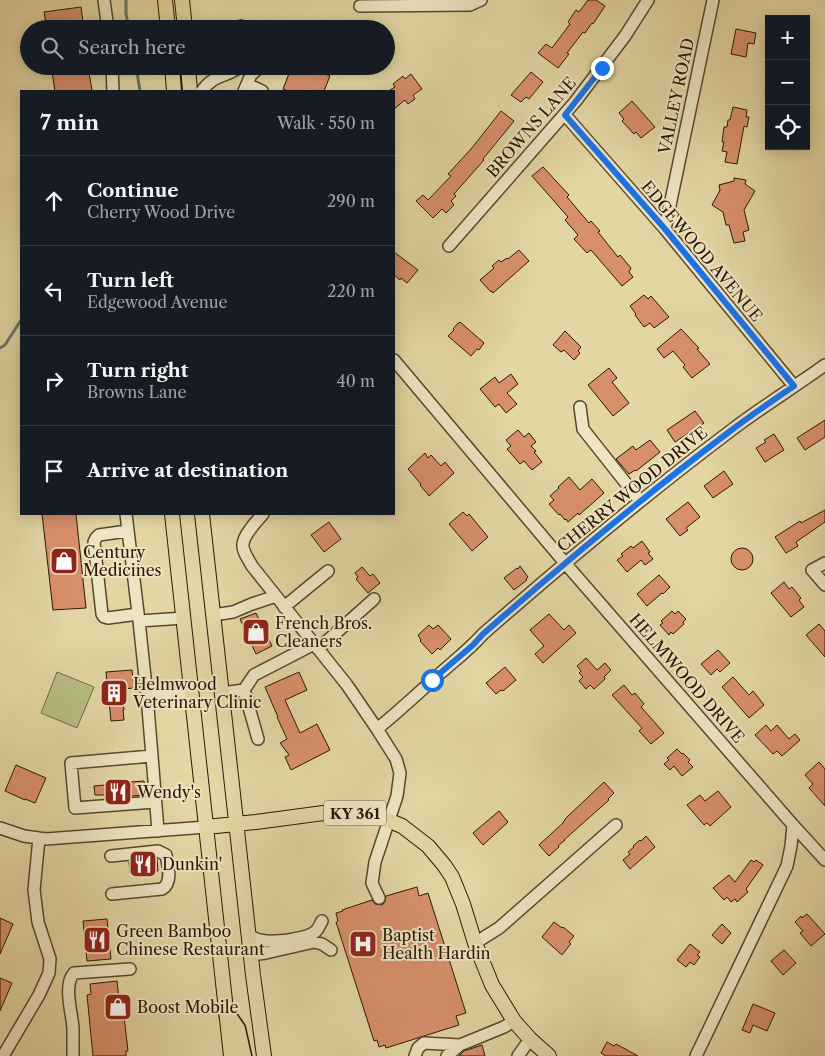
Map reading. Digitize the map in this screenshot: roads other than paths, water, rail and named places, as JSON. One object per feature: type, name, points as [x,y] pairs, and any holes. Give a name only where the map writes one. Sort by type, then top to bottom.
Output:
[{"type":"highway","points":[[228,1016],[237,1029],[242,1056]]},
{"type":"main road","points":[[165,0],[167,20]]},
{"type":"main road","points":[[182,0],[184,20]]},
{"type":"main road","points":[[173,75],[174,90]]},
{"type":"main road","points":[[189,75],[190,90]]},
{"type":"main road","points":[[172,515],[231,1056]]},
{"type":"main road","points":[[202,515],[264,1056]]},
{"type":"main road","name":"KY 361","points":[[206,827],[331,812],[362,813],[389,820],[402,826],[428,846],[452,877],[492,985],[514,1021]]},
{"type":"main road","points":[[514,1021],[549,1056]]},
{"type":"street","points":[[104,0],[107,20]]},
{"type":"street","points":[[360,6],[470,5],[481,0]]},
{"type":"street","name":"BROWNS LANE","points":[[449,246],[565,115],[620,42],[648,0]]},
{"type":"street","name":"VALLEY ROAD","points":[[665,229],[713,0]]},
{"type":"street","points":[[112,75],[112,90]]},
{"type":"street","points":[[203,90],[208,82],[222,75]]},
{"type":"street","points":[[245,88],[251,75]]},
{"type":"street","name":"EDGEWOOD AVENUE","points":[[565,115],[665,229],[794,386]]},
{"type":"street","name":"HELMWOOD DRIVE","points":[[395,361],[565,563],[825,860]]},
{"type":"street","name":"CHERRY WOOD DRIVE","points":[[377,729],[395,715],[483,634],[640,501],[730,430],[825,365]]},
{"type":"street","points":[[580,407],[583,430],[640,501]]},
{"type":"street","points":[[126,515],[147,696],[158,831]]},
{"type":"street","points":[[262,515],[248,532],[243,544],[252,566],[347,685],[396,759],[400,773],[396,796],[375,862],[372,883],[379,898]]},
{"type":"street","points":[[127,531],[100,535],[94,542],[102,614],[108,618],[184,618]]},
{"type":"street","points":[[825,563],[812,570],[825,585]]},
{"type":"street","points":[[284,606],[328,571]]},
{"type":"street","points":[[213,615],[232,612],[276,596]]},
{"type":"street","points":[[222,693],[244,690],[254,675],[316,646],[374,599]]},
{"type":"street","points":[[244,690],[258,738]]},
{"type":"street","points":[[147,696],[192,692]]},
{"type":"street","points":[[152,756],[71,763],[74,808],[155,802]]},
{"type":"street","points":[[475,943],[499,928],[616,825]]},
{"type":"street","points":[[696,1056],[787,866],[793,825]]},
{"type":"street","points":[[0,828],[24,836],[64,838],[206,827]]},
{"type":"street","points":[[3,1056],[39,995],[49,973],[50,959],[38,922],[34,890],[39,838]]},
{"type":"street","points":[[110,856],[158,851],[166,854],[168,873],[167,886],[162,889],[112,894]]},
{"type":"street","points":[[249,936],[261,940],[297,938],[309,935],[317,930],[322,921]]},
{"type":"street","points":[[251,955],[314,942],[322,944],[331,950]]},
{"type":"street","points":[[73,1056],[70,978],[74,973],[130,969]]},
{"type":"street","points":[[447,1056],[460,1046],[514,1021]]},
{"type":"street","points":[[518,1056],[530,1039]]},
{"type":"street","points":[[415,1056],[418,1048],[424,1043],[460,1046]]},
{"type":"waterway","points":[[126,0],[127,20]]},
{"type":"waterway","points":[[137,75],[140,90]]},
{"type":"waterway","points":[[0,348],[5,345],[20,322]]},
{"type":"place","name":"Century Medicines","points":[[64,561]]},
{"type":"place","name":"French Bros. Cleaners","points":[[256,632]]},
{"type":"place","name":"Helmwood Veterinary Clinic","points":[[114,693]]},
{"type":"place","name":"Wendy's","points":[[118,792]]},
{"type":"place","name":"Dunkin'","points":[[143,864]]},
{"type":"place","name":"Green Bamboo Chinese Restaurant","points":[[97,940]]},
{"type":"place","name":"Baptist Health Hardin","points":[[363,944]]},
{"type":"place","name":"Boost Mobile","points":[[118,1007]]}]
